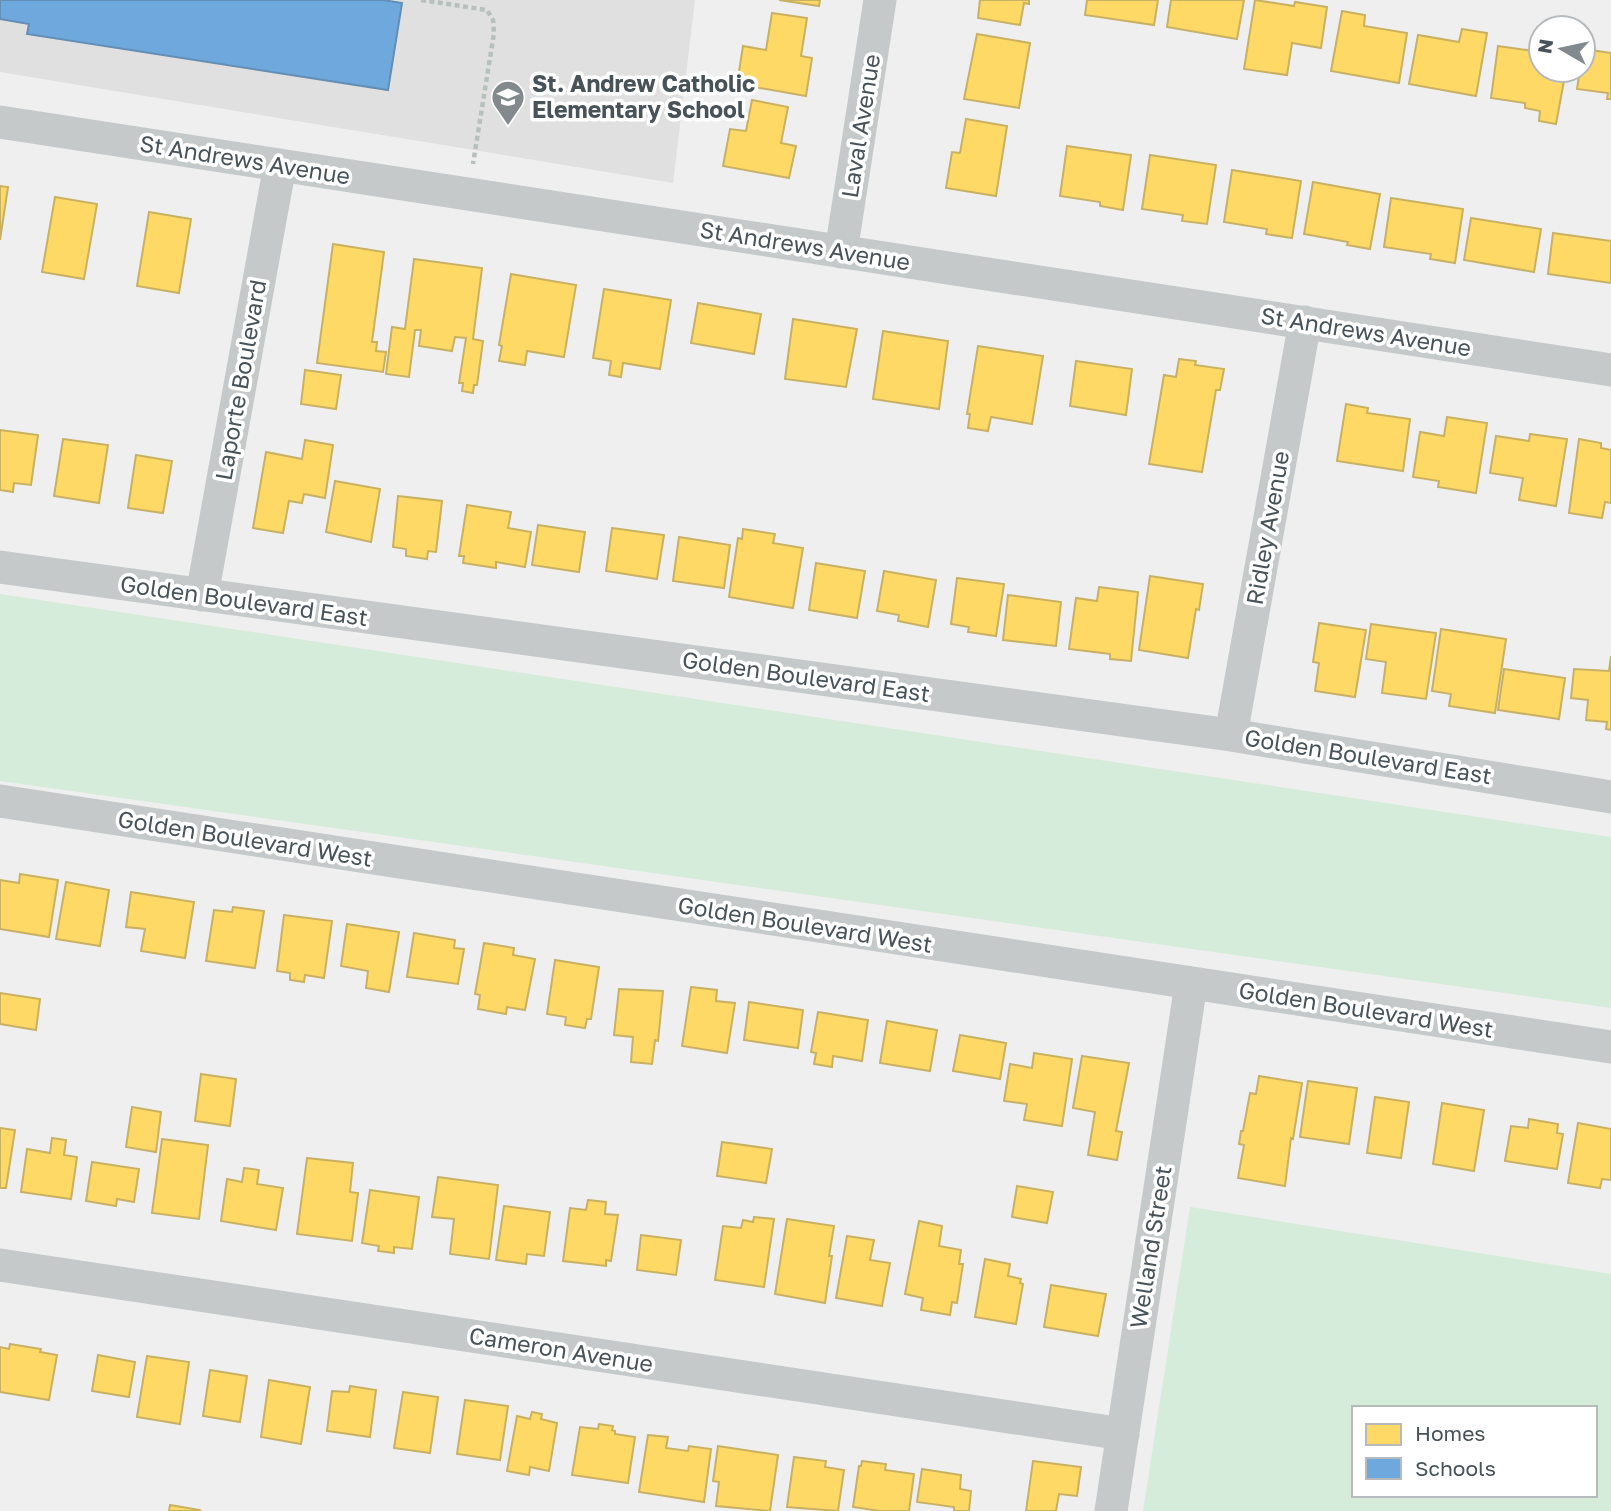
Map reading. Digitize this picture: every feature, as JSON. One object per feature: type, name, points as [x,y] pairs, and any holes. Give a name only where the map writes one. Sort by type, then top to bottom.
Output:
[{"type":"street","name":"Laval Avenue","points":[[841,252],[880,0]]},
{"type":"street","name":"St Andrews Avenue","points":[[0,122],[1611,370]]},
{"type":"street","name":"Laporte Boulevard","points":[[202,595],[279,165]]},
{"type":"street","name":"Ridley Avenue","points":[[1231,734],[1305,322]]},
{"type":"street","name":"Golden Boulevard East","points":[[0,567],[1231,734],[1611,797]]},
{"type":"street","name":"Golden Boulevard West","points":[[0,801],[1611,1047]]},
{"type":"street","name":"Welland Street","points":[[1111,1511],[1191,984]]},
{"type":"street","name":"Cameron Avenue","points":[[0,1265],[1123,1434]]},
{"type":"path","points":[[421,0],[486,10],[493,20],[494,33],[469,194]]},
{"type":"shaded area","name":"St. Andrew Catholic Elementary School","points":[[0,0],[695,0],[673,183],[0,72]]},
{"type":"green space","points":[[0,594],[1611,837],[1611,1008],[0,781]]},
{"type":"green space","points":[[1190,1207],[1611,1274],[1611,1511],[1143,1511]]},
{"type":"building: Homes","points":[[779,0],[820,0],[819,6]]},
{"type":"building: Homes","points":[[980,0],[1029,0],[1029,4],[1024,3],[1020,25],[978,18]]},
{"type":"building: Homes","points":[[1087,0],[1158,0],[1154,25],[1085,15]]},
{"type":"building: Homes","points":[[1171,0],[1244,0],[1237,39],[1167,27]]},
{"type":"building: Homes","points":[[1255,0],[1294,6],[1295,2],[1327,7],[1321,48],[1292,43],[1287,75],[1244,69]]},
{"type":"building: Homes","points":[[1342,11],[1365,15],[1364,26],[1407,33],[1399,83],[1331,71]]},
{"type":"building: Homes","points":[[772,13],[807,18],[801,56],[812,58],[806,96],[737,84],[743,46],[766,50]]},
{"type":"building: Homes","points":[[1462,29],[1487,33],[1476,96],[1409,84],[1418,35],[1459,42]]},
{"type":"building: Homes","points":[[977,34],[1030,43],[1019,108],[964,99]]},
{"type":"building: Homes","points":[[1498,46],[1527,50],[1527,84],[1563,84],[1556,124],[1539,121],[1540,111],[1525,108],[1525,103],[1491,98]]},
{"type":"building: Homes","points":[[1597,51],[1611,53],[1611,99],[1607,99],[1608,93],[1577,89],[1578,84],[1597,84]]},
{"type":"building: Homes","points":[[752,100],[788,107],[781,143],[796,146],[789,178],[723,166],[730,129],[746,131]]},
{"type":"building: Homes","points":[[966,119],[1007,126],[996,196],[946,188],[952,152],[960,153]]},
{"type":"building: Homes","points":[[1067,146],[1131,155],[1123,210],[1100,206],[1100,202],[1060,196]]},
{"type":"building: Homes","points":[[1150,155],[1216,165],[1207,224],[1182,221],[1183,215],[1142,209]]},
{"type":"building: Homes","points":[[1232,170],[1301,181],[1292,238],[1266,234],[1267,229],[1224,222]]},
{"type":"building: Homes","points":[[1313,182],[1380,194],[1370,249],[1304,234]]},
{"type":"building: Homes","points":[[0,186],[8,187],[0,240]]},
{"type":"building: Homes","points":[[55,197],[97,204],[84,279],[42,272]]},
{"type":"building: Homes","points":[[1391,198],[1463,209],[1455,263],[1430,259],[1431,254],[1384,247]]},
{"type":"building: Homes","points":[[149,212],[191,219],[179,293],[137,286]]},
{"type":"building: Homes","points":[[1471,218],[1541,229],[1534,272],[1464,260]]},
{"type":"building: Homes","points":[[1553,233],[1611,241],[1611,283],[1548,274]]},
{"type":"building: Homes","points":[[333,244],[384,252],[372,342],[377,342],[376,351],[386,352],[383,372],[317,363]]},
{"type":"building: Homes","points":[[414,259],[482,268],[473,339],[483,341],[477,385],[474,385],[473,393],[462,391],[463,383],[459,383],[466,338],[455,337],[452,351],[419,346],[421,330],[415,330],[409,377],[386,374],[392,327],[405,329]]},
{"type":"building: Homes","points":[[511,274],[576,285],[564,357],[527,351],[525,365],[499,361],[502,346],[499,345]]},
{"type":"building: Homes","points":[[604,289],[671,300],[660,369],[623,363],[621,377],[609,375],[611,361],[593,358]]},
{"type":"building: Homes","points":[[698,303],[761,314],[754,354],[691,343]]},
{"type":"building: Homes","points":[[793,319],[857,329],[846,387],[785,379]]},
{"type":"building: Homes","points":[[883,331],[948,341],[939,409],[873,399]]},
{"type":"building: Homes","points":[[978,346],[1043,356],[1032,424],[991,417],[988,431],[968,428],[970,414],[967,414]]},
{"type":"building: Homes","points":[[1179,359],[1196,361],[1195,365],[1224,369],[1220,390],[1216,390],[1202,472],[1149,464],[1164,375],[1176,377]]},
{"type":"building: Homes","points":[[1076,361],[1132,369],[1126,415],[1070,406]]},
{"type":"building: Homes","points":[[305,370],[341,375],[336,409],[301,404]]},
{"type":"building: Homes","points":[[1346,404],[1368,408],[1367,413],[1410,419],[1403,471],[1337,461]]},
{"type":"building: Homes","points":[[1447,417],[1487,423],[1476,493],[1438,487],[1439,481],[1413,477],[1420,432],[1444,436]]},
{"type":"building: Homes","points":[[0,430],[38,435],[31,485],[14,483],[13,492],[0,490]]},
{"type":"building: Homes","points":[[1530,434],[1567,439],[1556,506],[1519,500],[1523,478],[1490,473],[1496,436],[1529,441]]},
{"type":"building: Homes","points":[[63,439],[108,445],[99,503],[54,496]]},
{"type":"building: Homes","points":[[1579,439],[1601,443],[1601,448],[1611,450],[1611,503],[1605,502],[1602,518],[1569,513]]},
{"type":"building: Homes","points":[[305,440],[333,445],[325,498],[304,494],[302,503],[289,501],[283,533],[253,528],[266,452],[302,459]]},
{"type":"building: Homes","points":[[136,455],[172,461],[163,513],[128,508]]},
{"type":"building: Homes","points":[[335,481],[380,489],[371,542],[326,532]]},
{"type":"building: Homes","points":[[398,496],[442,501],[436,552],[428,551],[427,559],[406,556],[406,549],[393,547]]},
{"type":"building: Homes","points":[[467,505],[511,512],[508,528],[531,532],[525,567],[496,562],[496,568],[463,563],[464,556],[459,556]]},
{"type":"building: Homes","points":[[538,525],[585,532],[579,572],[532,565]]},
{"type":"building: Homes","points":[[612,528],[664,535],[657,579],[606,571]]},
{"type":"building: Homes","points":[[743,529],[775,534],[773,543],[803,548],[793,608],[729,597],[738,538],[742,539]]},
{"type":"building: Homes","points":[[679,537],[730,545],[724,588],[673,581]]},
{"type":"building: Homes","points":[[816,563],[865,571],[857,618],[809,610]]},
{"type":"building: Homes","points":[[884,571],[936,580],[928,627],[898,621],[899,615],[877,611]]},
{"type":"building: Homes","points":[[1150,576],[1203,584],[1188,658],[1139,650]]},
{"type":"building: Homes","points":[[957,578],[1004,584],[996,636],[968,632],[969,627],[951,624]]},
{"type":"building: Homes","points":[[1099,587],[1138,592],[1131,661],[1110,659],[1110,654],[1069,649],[1076,598],[1097,601]]},
{"type":"building: Homes","points":[[1008,595],[1061,602],[1056,646],[1003,640]]},
{"type":"building: Homes","points":[[1319,623],[1366,630],[1355,697],[1315,691],[1319,663],[1313,662]]},
{"type":"building: Homes","points":[[1371,624],[1436,633],[1426,699],[1382,693],[1386,662],[1366,659]]},
{"type":"building: Homes","points":[[1441,629],[1506,639],[1495,713],[1449,706],[1451,694],[1432,691]]},
{"type":"building: Homes","points":[[1611,656],[1611,730],[1606,729],[1607,722],[1586,720],[1588,700],[1571,698],[1574,669],[1609,671]]},
{"type":"building: Homes","points":[[1504,669],[1565,678],[1559,719],[1498,710]]},
{"type":"building: Homes","points":[[20,874],[58,880],[49,937],[0,929],[0,880],[19,883]]},
{"type":"building: Homes","points":[[66,882],[109,890],[100,946],[56,939]]},
{"type":"building: Homes","points":[[131,892],[194,902],[185,958],[141,951],[145,929],[126,927]]},
{"type":"building: Homes","points":[[233,907],[264,911],[255,968],[206,961],[214,910],[232,912]]},
{"type":"building: Homes","points":[[284,915],[332,921],[324,978],[305,975],[304,982],[290,980],[290,973],[277,971]]},
{"type":"building: Homes","points":[[347,924],[399,932],[389,992],[366,988],[368,971],[341,966]]},
{"type":"building: Homes","points":[[414,933],[455,940],[454,948],[464,949],[458,984],[407,977]]},
{"type":"building: Homes","points":[[484,943],[514,948],[513,955],[535,959],[525,1010],[507,1007],[506,1014],[478,1009],[480,995],[475,994]]},
{"type":"building: Homes","points":[[555,960],[599,967],[591,1019],[587,1019],[585,1028],[565,1025],[566,1017],[547,1014]]},
{"type":"building: Homes","points":[[691,987],[717,990],[716,1001],[735,1003],[727,1053],[682,1046]]},
{"type":"building: Homes","points":[[619,989],[663,991],[658,1041],[655,1040],[652,1064],[631,1062],[633,1037],[614,1035]]},
{"type":"building: Homes","points":[[0,993],[40,999],[36,1030],[0,1024]]},
{"type":"building: Homes","points":[[749,1002],[803,1010],[798,1048],[744,1040]]},
{"type":"building: Homes","points":[[818,1012],[868,1020],[862,1061],[833,1056],[832,1067],[814,1064],[816,1053],[811,1052]]},
{"type":"building: Homes","points":[[887,1021],[937,1030],[930,1071],[880,1063]]},
{"type":"building: Homes","points":[[960,1035],[1006,1043],[1000,1079],[953,1071]]},
{"type":"building: Homes","points":[[1034,1053],[1072,1059],[1062,1126],[1024,1120],[1027,1104],[1004,1101],[1010,1064],[1032,1068]]},
{"type":"building: Homes","points":[[1082,1056],[1129,1063],[1116,1131],[1122,1132],[1117,1160],[1088,1155],[1095,1112],[1073,1108]]},
{"type":"building: Homes","points":[[201,1074],[236,1079],[230,1126],[195,1121]]},
{"type":"building: Homes","points":[[1259,1076],[1302,1083],[1285,1186],[1238,1178],[1244,1145],[1239,1144],[1241,1131],[1250,1093],[1256,1094]]},
{"type":"building: Homes","points":[[1308,1081],[1357,1088],[1349,1144],[1300,1137]]},
{"type":"building: Homes","points":[[1375,1097],[1409,1102],[1401,1158],[1367,1153]]},
{"type":"building: Homes","points":[[1442,1103],[1484,1110],[1474,1171],[1433,1164]]},
{"type":"building: Homes","points":[[132,1107],[161,1112],[156,1152],[126,1147]]},
{"type":"building: Homes","points":[[1529,1119],[1558,1124],[1557,1133],[1563,1134],[1557,1169],[1505,1161],[1511,1126],[1528,1128]]},
{"type":"building: Homes","points":[[1578,1123],[1611,1129],[1611,1180],[1602,1179],[1600,1188],[1568,1183]]},
{"type":"building: Homes","points":[[0,1128],[15,1130],[6,1188],[0,1188]]},
{"type":"building: Homes","points":[[52,1138],[66,1140],[64,1155],[77,1157],[71,1199],[21,1192],[27,1149],[50,1153]]},
{"type":"building: Homes","points":[[162,1139],[208,1145],[199,1219],[152,1213]]},
{"type":"building: Homes","points":[[722,1142],[772,1149],[766,1183],[717,1176]]},
{"type":"building: Homes","points":[[307,1158],[353,1163],[350,1192],[358,1193],[352,1241],[297,1234]]},
{"type":"building: Homes","points":[[92,1162],[139,1169],[134,1202],[117,1199],[116,1206],[86,1201]]},
{"type":"building: Homes","points":[[244,1168],[259,1170],[257,1184],[283,1188],[276,1230],[221,1221],[227,1179],[242,1182]]},
{"type":"building: Homes","points":[[438,1177],[498,1185],[489,1259],[450,1254],[454,1219],[432,1217]]},
{"type":"building: Homes","points":[[1017,1186],[1053,1192],[1047,1223],[1012,1217]]},
{"type":"building: Homes","points":[[370,1190],[419,1197],[412,1249],[394,1247],[394,1253],[378,1251],[379,1246],[362,1243]]},
{"type":"building: Homes","points":[[588,1200],[606,1202],[605,1214],[618,1215],[611,1261],[606,1260],[606,1266],[563,1261],[570,1208],[586,1210]]},
{"type":"building: Homes","points":[[504,1206],[550,1212],[544,1256],[527,1254],[526,1264],[496,1260]]},
{"type":"building: Homes","points":[[754,1217],[774,1219],[764,1287],[715,1280],[723,1226],[741,1228],[743,1220],[753,1222]]},
{"type":"building: Homes","points":[[787,1219],[834,1226],[825,1303],[775,1294]]},
{"type":"building: Homes","points":[[919,1221],[942,1226],[939,1246],[961,1250],[959,1264],[963,1264],[957,1303],[952,1302],[950,1315],[921,1310],[923,1298],[905,1294]]},
{"type":"building: Homes","points":[[641,1235],[681,1240],[676,1275],[637,1270]]},
{"type":"building: Homes","points":[[847,1236],[874,1240],[870,1260],[890,1263],[882,1306],[836,1298]]},
{"type":"building: Homes","points":[[985,1259],[1010,1264],[1008,1276],[1021,1279],[1020,1283],[1023,1284],[1016,1324],[975,1317]]},
{"type":"building: Homes","points":[[1051,1285],[1106,1294],[1098,1336],[1044,1327]]},
{"type":"building: Homes","points":[[10,1344],[41,1349],[40,1352],[57,1355],[49,1400],[0,1392],[0,1347],[9,1349]]},
{"type":"building: Homes","points":[[98,1355],[135,1362],[129,1397],[92,1391]]},
{"type":"building: Homes","points":[[147,1356],[189,1362],[180,1424],[137,1417]]},
{"type":"building: Homes","points":[[210,1370],[247,1376],[240,1422],[203,1416]]},
{"type":"building: Homes","points":[[269,1380],[310,1387],[301,1444],[261,1437]]},
{"type":"building: Homes","points":[[350,1386],[376,1390],[370,1437],[327,1431],[332,1391],[349,1392]]},
{"type":"building: Homes","points":[[403,1392],[438,1397],[430,1453],[394,1448]]},
{"type":"building: Homes","points":[[465,1400],[508,1406],[500,1460],[457,1454]]},
{"type":"building: Homes","points":[[532,1412],[542,1414],[541,1419],[557,1423],[549,1471],[530,1467],[529,1475],[507,1471],[517,1416],[530,1419]]},
{"type":"building: Homes","points":[[599,1424],[613,1426],[615,1434],[635,1437],[628,1483],[572,1475],[580,1427],[598,1429]]},
{"type":"building: Homes","points":[[648,1435],[668,1437],[666,1448],[688,1451],[689,1446],[711,1449],[704,1502],[639,1492]]},
{"type":"building: Homes","points":[[718,1446],[778,1455],[770,1511],[716,1506],[719,1482],[713,1481]]},
{"type":"building: Homes","points":[[794,1457],[826,1461],[825,1467],[844,1470],[838,1511],[787,1507]]},
{"type":"building: Homes","points":[[862,1461],[886,1464],[885,1470],[914,1474],[909,1511],[853,1507]]},
{"type":"building: Homes","points":[[1033,1461],[1081,1467],[1077,1496],[1059,1494],[1056,1511],[1026,1511]]},
{"type":"building: Homes","points":[[922,1469],[961,1475],[960,1489],[971,1491],[969,1511],[954,1511],[954,1507],[917,1502]]},
{"type":"building: Homes","points":[[170,1505],[200,1510],[200,1511],[169,1511]]},
{"type":"building: Schools","points":[[0,0],[383,0],[402,3],[388,90],[27,34],[29,24],[0,19]]},
{"type":"place","name":"St. Andrew Catholic Elementary School","points":[[508,127]]}]
